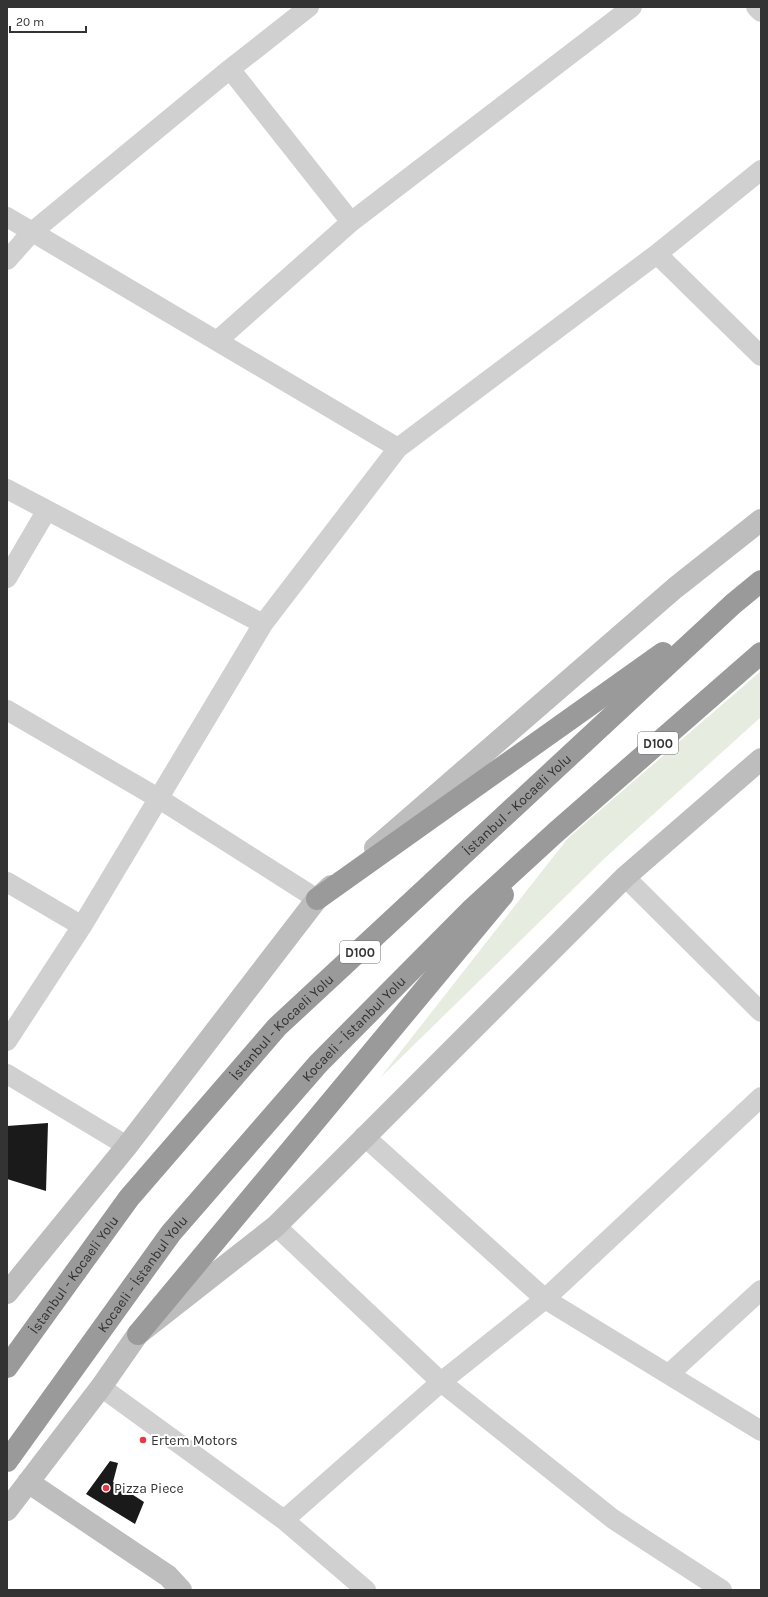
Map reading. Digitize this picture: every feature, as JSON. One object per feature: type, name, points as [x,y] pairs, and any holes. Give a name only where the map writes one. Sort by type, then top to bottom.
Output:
[{"type":"highway","name":"İstanbul - Kocaeli Yolu","points":[[7,1367],[129,1198],[278,1027],[733,604],[761,581]]},
{"type":"highway","points":[[316,899],[733,604]]},
{"type":"highway","name":"Kocaeli - İstanbul Yolu","points":[[7,1461],[171,1233],[313,1070],[473,908],[555,833],[761,653]]},
{"type":"highway","points":[[138,1334],[555,833]]},
{"type":"main road","points":[[7,1294],[127,1146],[316,899],[675,588],[761,520]]},
{"type":"main road","points":[[7,1510],[101,1388],[138,1334],[276,1226],[364,1136],[625,877],[761,759]]},
{"type":"main road","points":[[28,1482],[168,1576],[181,1590]]},
{"type":"street","points":[[7,260],[31,233],[230,69],[309,7]]},
{"type":"street","points":[[217,341],[351,222],[632,7]]},
{"type":"street","points":[[756,7],[761,12]]},
{"type":"street","points":[[230,69],[351,222]]},
{"type":"street","points":[[7,1041],[82,926],[263,624],[398,448],[657,254],[761,170]]},
{"type":"street","points":[[7,218],[398,448]]},
{"type":"street","points":[[657,254],[761,356]]},
{"type":"street","points":[[7,489],[263,624]]},
{"type":"street","points":[[7,578],[47,510]]},
{"type":"street","points":[[7,710],[158,798],[316,899]]},
{"type":"street","points":[[625,877],[761,1012]]},
{"type":"street","points":[[7,882],[82,926]]},
{"type":"street","points":[[7,1074],[127,1146]]},
{"type":"street","points":[[284,1520],[442,1382],[545,1299],[761,1097]]},
{"type":"street","points":[[364,1136],[545,1299],[761,1431]]},
{"type":"street","points":[[276,1226],[442,1382],[613,1519],[722,1590]]},
{"type":"street","points":[[669,1374],[761,1290]]},
{"type":"street","points":[[101,1388],[284,1520],[366,1590]]},
{"type":"shaded area","points":[[761,671],[761,717],[606,857],[380,1078],[568,838]]},
{"type":"building","points":[[48,1123],[46,1191],[7,1179],[7,1126]]},
{"type":"building","name":"Pizza Piece","points":[[110,1461],[118,1463],[113,1482],[144,1502],[135,1524],[86,1494]]},
{"type":"place","name":"Ertem Motors","points":[[143,1440]]},
{"type":"place","name":"Pizza Piece","points":[[106,1488]]}]
